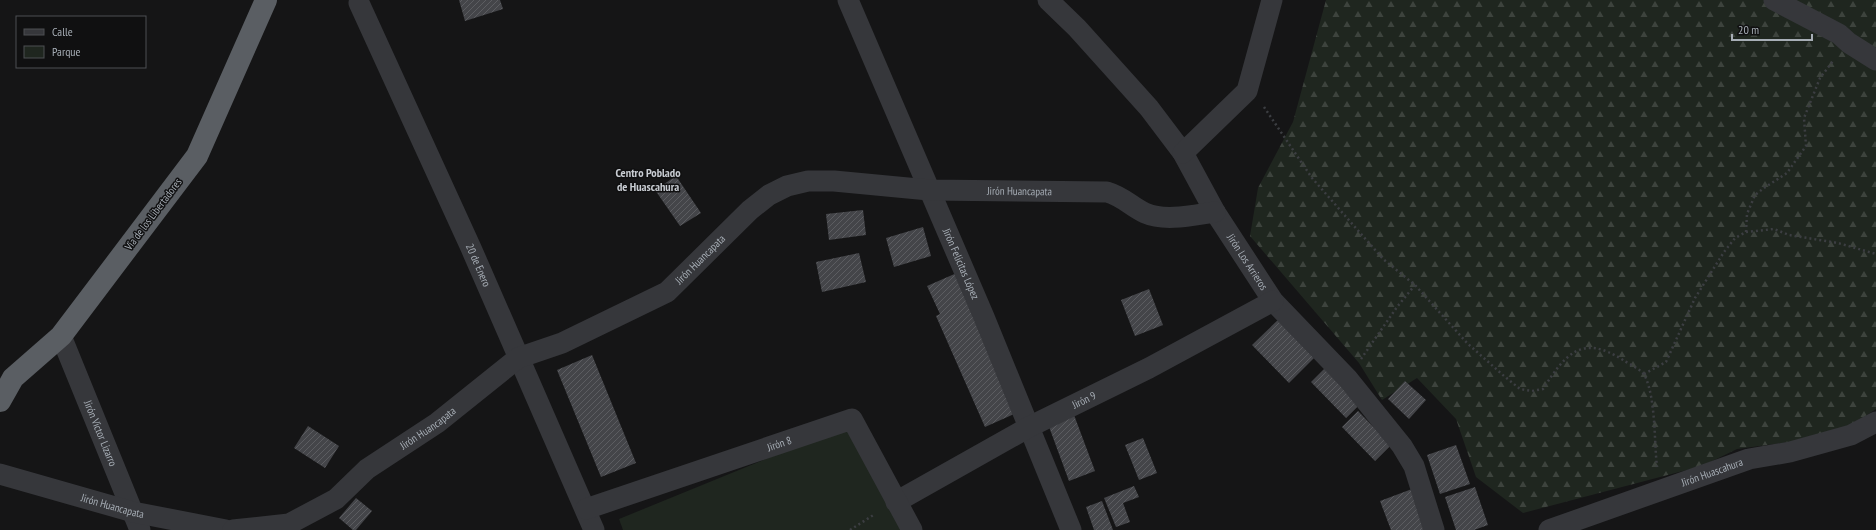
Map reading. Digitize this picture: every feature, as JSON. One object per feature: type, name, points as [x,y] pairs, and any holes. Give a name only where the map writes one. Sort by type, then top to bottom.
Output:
[{"type":"highway","name":"Vía de los Libertadores","points":[[0,401],[13,378],[61,336],[197,156],[266,0]]},
{"type":"street","name":"Jirón Felicitas López","points":[[848,0],[984,317],[1071,530]]},
{"type":"street","name":"Jirón Los Arrieros","points":[[1048,0],[1077,28],[1149,108],[1183,153],[1215,212],[1273,301],[1348,379],[1402,446],[1414,466],[1434,530]]},
{"type":"street","points":[[1183,153],[1247,91],[1272,0]]},
{"type":"street","points":[[1774,0],[1839,34],[1849,43],[1876,60]]},
{"type":"street","name":"20 de Enero","points":[[359,2],[586,509],[594,530]]},
{"type":"street","name":"Jirón Huancapata","points":[[233,530],[289,524],[336,499],[367,469],[437,423],[518,358],[562,343],[667,292],[750,210],[769,195],[787,186],[808,181],[834,181],[929,190],[1107,192],[1120,196],[1146,213],[1160,216],[1186,216],[1215,212]]},
{"type":"street","name":"Jirón 9","points":[[896,502],[1029,426],[1149,368],[1273,301]]},
{"type":"street","name":"Jirón Víctor Lizarro","points":[[61,336],[137,521]]},
{"type":"street","name":"Jirón 8","points":[[586,509],[852,419],[912,530]]},
{"type":"street","name":"Jirón Huascahura","points":[[1549,530],[1749,459],[1790,452],[1851,435],[1876,422]]},
{"type":"street","name":"Jirón Huancapata","points":[[0,474],[137,521],[226,530]]},
{"type":"path","points":[[1746,232],[1746,214],[1755,195],[1788,173],[1806,146],[1804,118],[1820,78],[1849,43]]},
{"type":"path","points":[[1247,91],[1258,95],[1267,115],[1292,150],[1340,211],[1383,259],[1415,285],[1467,343],[1520,389],[1532,391],[1543,389],[1558,367],[1570,354],[1581,350],[1598,348],[1611,353],[1644,374],[1651,393],[1659,492]]},
{"type":"path","points":[[1644,374],[1666,362],[1696,298],[1724,252],[1735,238],[1746,232],[1774,228],[1789,235],[1838,243],[1876,254]]},
{"type":"path","points":[[1348,379],[1397,307],[1415,285]]},
{"type":"path","points":[[850,530],[896,502]]},
{"type":"green space","points":[[1326,0],[1876,0],[1876,409],[1836,436],[1737,449],[1702,466],[1523,513],[1476,477],[1456,419],[1417,378],[1382,400],[1359,363],[1250,236],[1258,188],[1293,122]]},
{"type":"green space","points":[[851,424],[906,530],[623,530],[619,519]]},
{"type":"building","points":[[459,0],[500,0],[503,9],[465,21]]},
{"type":"building","points":[[676,176],[701,213],[680,226],[655,190]]},
{"type":"building","points":[[863,210],[866,235],[829,240],[826,214]]},
{"type":"building","points":[[923,227],[931,256],[894,267],[886,238]]},
{"type":"building","points":[[859,253],[866,282],[822,292],[816,262]]},
{"type":"building","points":[[959,272],[1021,411],[985,427],[936,316],[940,314],[927,286]]},
{"type":"building","points":[[1149,289],[1163,325],[1135,336],[1121,300]]},
{"type":"building","points":[[1281,317],[1318,354],[1289,383],[1252,345]]},
{"type":"building","points":[[592,355],[636,463],[601,477],[557,370]]},
{"type":"building","points":[[1326,367],[1361,403],[1346,418],[1311,382]]},
{"type":"building","points":[[1405,381],[1426,400],[1409,419],[1388,399]]},
{"type":"building","points":[[1358,411],[1391,445],[1375,461],[1342,427]]},
{"type":"building","points":[[1074,415],[1095,471],[1069,481],[1048,424]]},
{"type":"building","points":[[308,426],[339,446],[325,468],[294,448]]},
{"type":"building","points":[[1143,438],[1157,473],[1139,480],[1125,445]]},
{"type":"building","points":[[1456,445],[1470,484],[1440,494],[1427,455]]},
{"type":"building","points":[[1134,486],[1139,497],[1123,503],[1130,522],[1116,527],[1104,498]]},
{"type":"building","points":[[1475,487],[1488,525],[1474,530],[1456,530],[1445,497]]},
{"type":"building","points":[[1412,489],[1426,530],[1391,530],[1380,501]]},
{"type":"building","points":[[356,498],[372,511],[356,530],[353,530],[339,518]]},
{"type":"building","points":[[1102,501],[1113,530],[1094,530],[1086,507]]},
{"type":"district","name":"Centro Poblado de Huascahura","points":[[648,179]]}]
